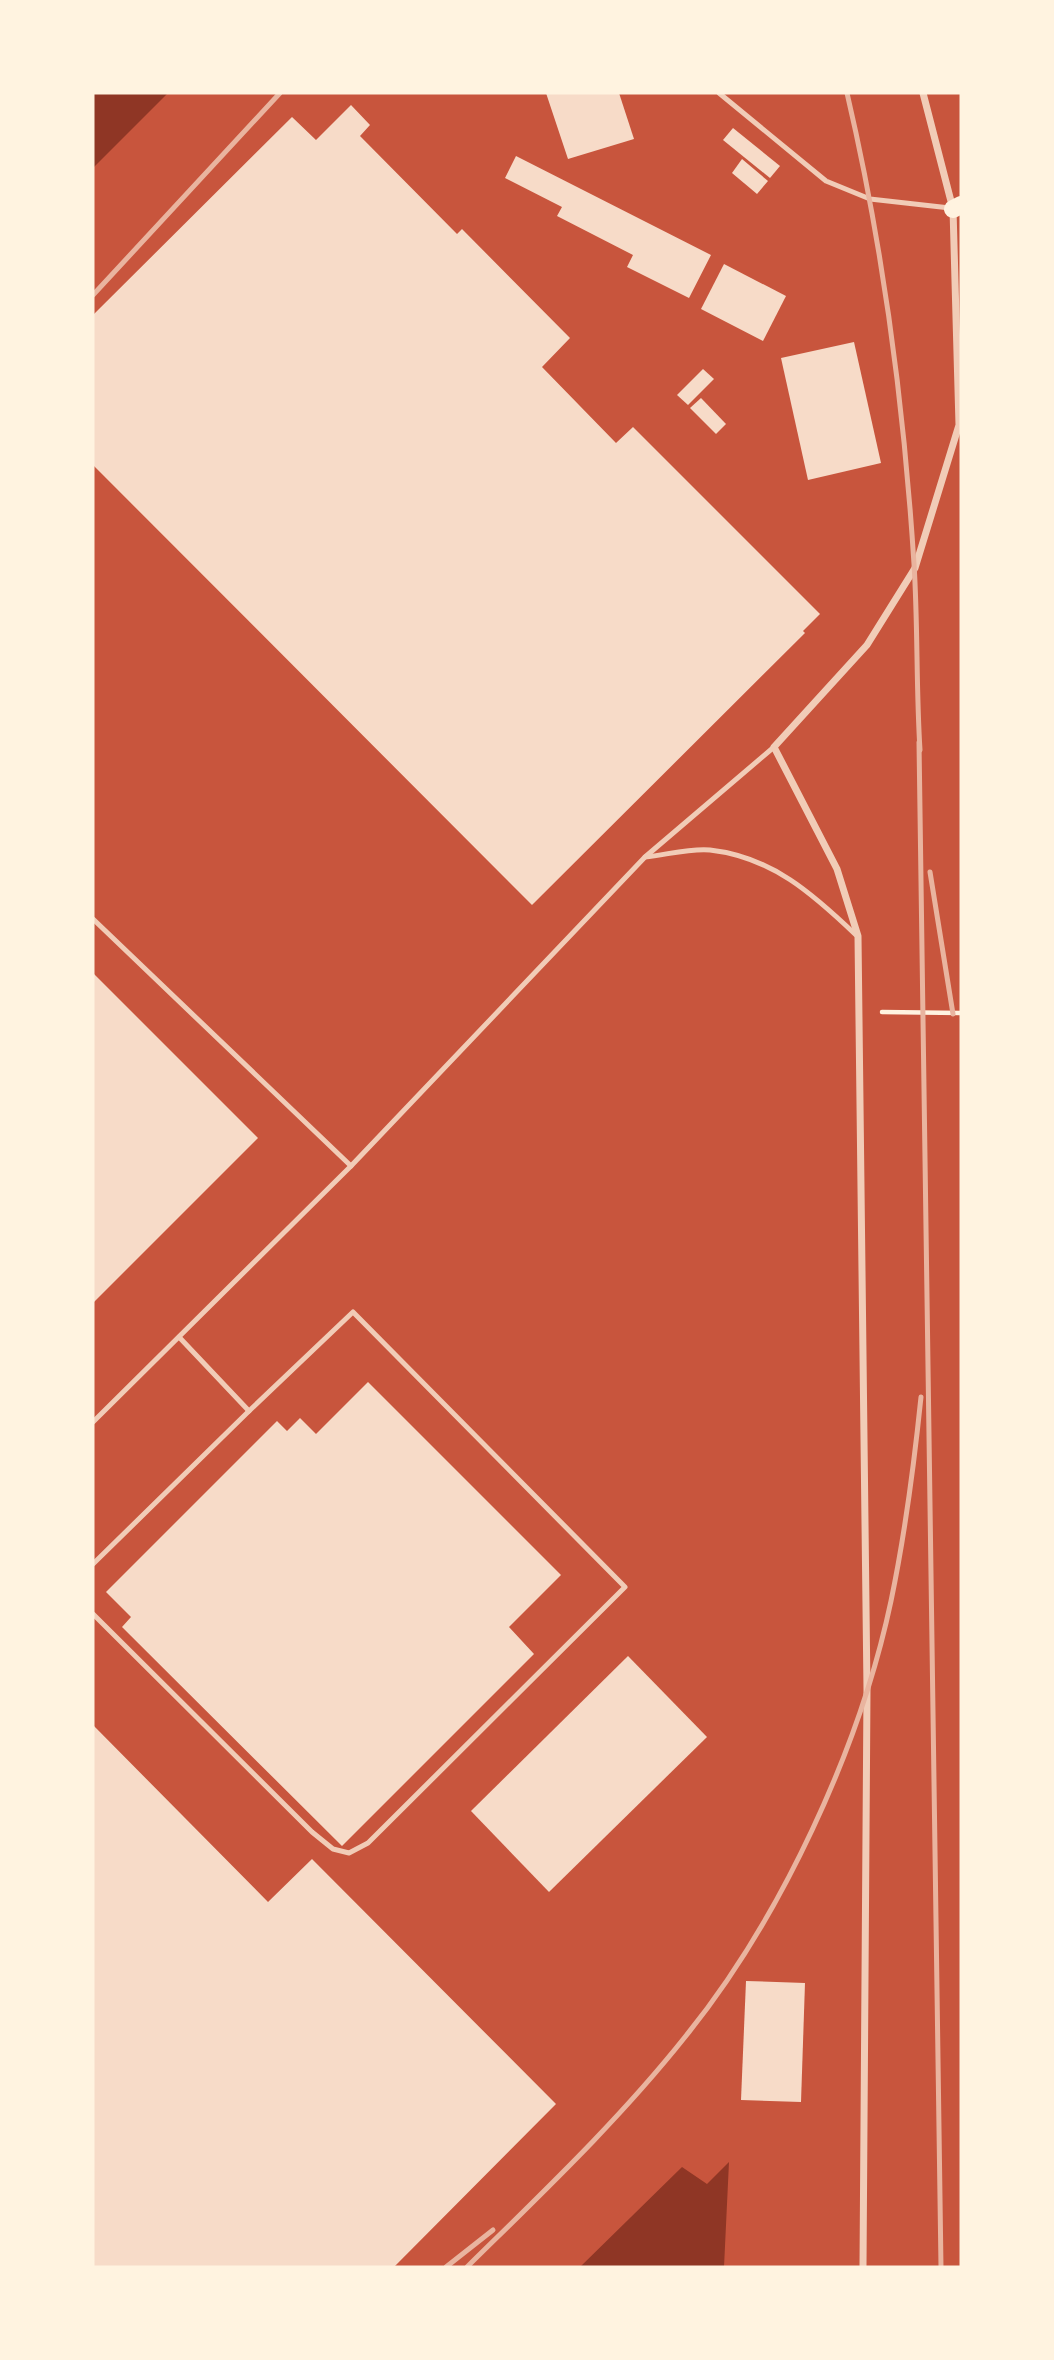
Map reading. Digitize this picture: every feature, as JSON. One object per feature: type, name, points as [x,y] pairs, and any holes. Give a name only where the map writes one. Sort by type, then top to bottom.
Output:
[{"type":"street","points":[[863,2267],[867,1690],[858,936],[837,869],[774,747],[867,645],[915,568],[959,425],[957,207],[923,93]]},
{"type":"lane","points":[[719,93],[826,180],[870,199],[957,207]]},
{"type":"lane","points":[[93,1422],[351,1166],[646,857],[774,747]]},
{"type":"lane","points":[[646,857],[708,850],[760,861],[809,890],[858,936]]},
{"type":"lane","points":[[93,919],[351,1166]]},
{"type":"lane","points":[[93,1564],[353,1312],[625,1587],[368,1843],[349,1853],[333,1849],[312,1832],[93,1614]]},
{"type":"lane","points":[[179,1337],[249,1410]]},
{"type":"path","points":[[860,1012],[961,1013]]},
{"type":"shaded area","points":[[93,93],[168,93],[93,168]]},
{"type":"shaded area","points":[[729,2162],[724,2267],[580,2267],[682,2167],[707,2184]]},
{"type":"building","points":[[546,93],[619,93],[634,139],[568,159]]},
{"type":"building","points":[[351,105],[370,125],[360,136],[457,234],[462,229],[570,338],[542,367],[616,443],[633,427],[820,614],[803,631],[805,633],[532,905],[93,465],[93,315],[292,117],[316,140]]},
{"type":"building","points":[[733,128],[780,166],[770,178],[723,140]]},
{"type":"building","points":[[516,156],[711,255],[689,298],[627,267],[633,255],[557,216],[562,207],[505,178]]},
{"type":"building","points":[[742,159],[768,181],[757,194],[732,173]]},
{"type":"building","points":[[724,264],[786,296],[763,341],[701,309]]},
{"type":"building","points":[[854,342],[881,463],[808,480],[781,358]]},
{"type":"building","points":[[703,369],[714,379],[688,405],[677,395]]},
{"type":"building","points":[[701,398],[726,424],[716,434],[690,408]]},
{"type":"building","points":[[93,973],[258,1138],[93,1303]]},
{"type":"building","points":[[368,1382],[561,1575],[509,1627],[534,1654],[342,1846],[122,1627],[131,1617],[106,1592],[277,1421],[287,1431],[300,1418],[316,1434]]},
{"type":"building","points":[[628,1656],[707,1737],[549,1892],[471,1811]]},
{"type":"building","points":[[93,1725],[268,1902],[312,1859],[556,2104],[394,2267],[93,2267]]},
{"type":"building","points":[[746,1981],[805,1983],[801,2102],[741,2100]]},
{"type":"railway","points":[[93,295],[280,93]]},
{"type":"railway","points":[[847,93],[871,209],[898,386],[914,564],[920,750]]},
{"type":"railway","points":[[919,742],[941,2267]]},
{"type":"railway","points":[[930,872],[953,1014]]},
{"type":"railway","points":[[467,2267],[579,2155],[660,2068],[720,1991],[784,1886],[837,1773],[877,1657],[901,1550],[921,1397]]},
{"type":"railway","points":[[446,2267],[493,2230]]}]
